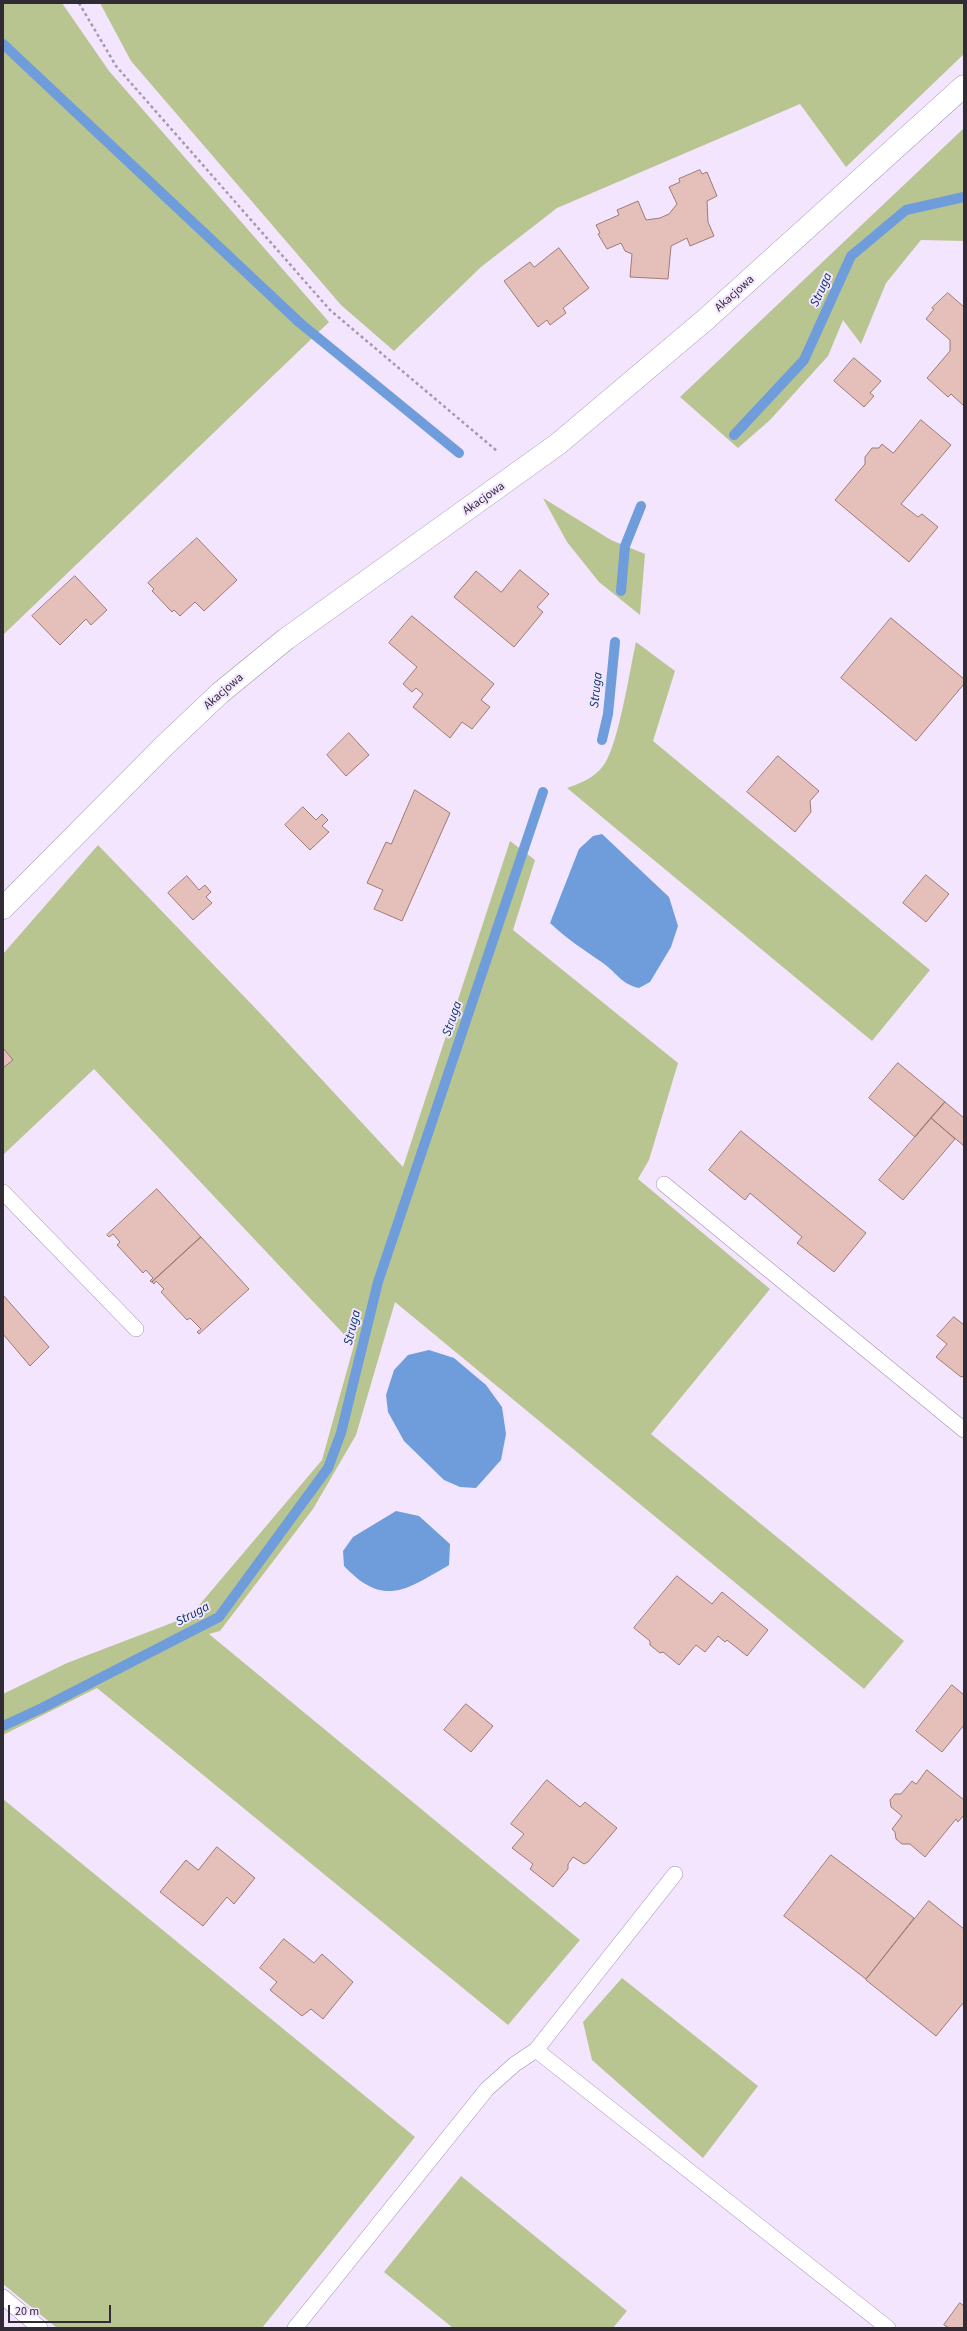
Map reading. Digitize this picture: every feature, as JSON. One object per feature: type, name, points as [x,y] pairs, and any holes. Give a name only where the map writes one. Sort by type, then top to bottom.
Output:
[{"type":"street","name":"Akacjowa","points":[[3,908],[162,747],[220,693],[286,639],[517,475],[558,444],[705,320],[964,86]]},
{"type":"lane","points":[[664,1184],[964,1430]]},
{"type":"lane","points":[[3,1192],[136,1329]]},
{"type":"lane","points":[[295,2328],[487,2089],[515,2064],[536,2050],[675,1874]]},
{"type":"lane","points":[[536,2050],[888,2328]]},
{"type":"lane","points":[[3,2298],[40,2328]]},
{"type":"path","points":[[79,3],[116,66],[330,310],[505,458],[517,475]]},
{"type":"green space","points":[[3,3],[62,3],[109,71],[329,322],[3,635]]},
{"type":"green space","points":[[100,3],[964,3],[964,54],[846,167],[800,104],[557,208],[481,267],[394,351],[341,305],[131,61]]},
{"type":"green space","points":[[964,128],[964,241],[921,240],[886,283],[861,344],[843,320],[828,356],[770,420],[738,448],[680,397]]},
{"type":"green space","points":[[543,498],[611,540],[645,554],[640,615],[599,582],[567,542]]},
{"type":"green space","points":[[636,642],[675,671],[653,741],[930,970],[872,1041],[567,788],[596,774],[608,757],[614,743]]},
{"type":"green space","points":[[510,841],[535,860],[513,930],[678,1063],[649,1160],[638,1179],[770,1289],[651,1434],[904,1641],[864,1689],[395,1302],[356,1435],[313,1509],[220,1631],[209,1634],[580,1940],[508,2025],[97,1688],[3,1735],[3,1694],[67,1663],[190,1616],[322,1460],[354,1345],[94,1069],[3,1155],[3,954],[98,845],[260,1013],[403,1167]]},
{"type":"green space","points":[[3,1799],[415,2137],[262,2328],[57,2328],[3,2284]]},
{"type":"green space","points":[[622,1978],[758,2086],[703,2158],[592,2060],[583,2022]]},
{"type":"green space","points":[[461,2176],[627,2311],[613,2328],[453,2328],[384,2272]]},
{"type":"water","points":[[602,834],[669,897],[678,926],[671,947],[650,982],[639,988],[623,981],[608,967],[569,939],[550,923],[579,849],[593,836]]},
{"type":"water","points":[[429,1350],[454,1358],[486,1385],[502,1407],[506,1434],[501,1460],[476,1488],[460,1487],[444,1480],[404,1441],[388,1412],[386,1395],[394,1370],[408,1355]]},
{"type":"water","points":[[396,1511],[419,1516],[450,1544],[449,1565],[420,1582],[395,1591],[383,1591],[371,1587],[358,1579],[344,1566],[343,1551],[353,1537]]},
{"type":"building","points":[[700,170],[702,174],[707,172],[717,196],[707,201],[708,222],[714,236],[690,246],[687,238],[671,246],[668,279],[630,277],[632,254],[625,251],[621,243],[607,249],[598,234],[600,233],[596,225],[619,215],[617,210],[638,201],[646,220],[660,218],[669,214],[677,204],[669,187],[680,182],[679,179]]},
{"type":"building","points":[[559,248],[589,288],[563,308],[566,313],[550,325],[547,320],[538,327],[504,281],[530,262],[534,267]]},
{"type":"building","points":[[948,293],[964,307],[964,406],[951,394],[948,397],[927,378],[950,351],[950,340],[926,319],[934,309],[932,308]]},
{"type":"building","points":[[854,358],[881,381],[870,393],[874,396],[864,407],[834,381]]},
{"type":"building","points":[[921,420],[951,445],[901,504],[918,517],[922,514],[938,527],[909,562],[835,500],[865,464],[865,457],[872,448],[879,448],[882,444],[893,453]]},
{"type":"building","points":[[197,538],[237,580],[204,611],[195,602],[180,616],[174,610],[172,612],[152,591],[154,589],[148,583]]},
{"type":"building","points":[[520,570],[549,594],[537,607],[543,612],[514,647],[454,597],[476,571],[501,592]]},
{"type":"building","points":[[75,576],[107,610],[91,625],[86,619],[60,645],[32,616]]},
{"type":"building","points":[[412,616],[494,684],[481,700],[490,707],[472,729],[462,722],[450,738],[413,707],[423,694],[416,688],[412,692],[403,684],[417,667],[389,643]]},
{"type":"building","points":[[891,618],[964,679],[964,684],[916,741],[841,678]]},
{"type":"building","points":[[349,733],[369,755],[346,776],[327,755]]},
{"type":"building","points":[[778,756],[819,791],[810,801],[811,812],[795,832],[747,792]]},
{"type":"building","points":[[415,790],[450,813],[402,921],[374,909],[383,890],[367,883],[386,842],[391,844]]},
{"type":"building","points":[[303,807],[316,820],[322,814],[328,820],[322,826],[329,832],[310,850],[285,825]]},
{"type":"building","points":[[926,875],[949,894],[926,922],[903,903]]},
{"type":"building","points":[[187,876],[199,890],[205,885],[211,892],[206,897],[212,903],[193,920],[168,893]]},
{"type":"building","points":[[3,1048],[13,1060],[3,1068]]},
{"type":"building","points":[[898,1063],[945,1102],[915,1137],[869,1098]]},
{"type":"building","points":[[945,1102],[964,1118],[964,1146],[931,1118]]},
{"type":"building","points":[[931,1118],[955,1139],[903,1200],[879,1180]]},
{"type":"building","points":[[741,1131],[866,1233],[834,1272],[797,1243],[802,1237],[750,1193],[745,1200],[709,1170]]},
{"type":"building","points":[[157,1189],[201,1237],[152,1282],[150,1281],[153,1278],[146,1270],[143,1273],[117,1245],[120,1242],[113,1234],[109,1237],[107,1235]]},
{"type":"building","points":[[201,1237],[249,1289],[199,1334],[197,1332],[201,1329],[190,1318],[187,1320],[161,1292],[164,1289],[156,1281],[154,1284],[152,1282]]},
{"type":"building","points":[[3,1295],[49,1347],[30,1366],[3,1334]]},
{"type":"building","points":[[954,1317],[964,1325],[964,1376],[961,1377],[936,1357],[947,1344],[937,1336]]},
{"type":"building","points":[[677,1576],[712,1604],[722,1592],[768,1630],[747,1656],[727,1640],[725,1642],[718,1636],[705,1652],[696,1645],[679,1665],[663,1652],[660,1653],[650,1645],[650,1641],[634,1628]]},
{"type":"building","points":[[952,1685],[964,1695],[964,1725],[942,1752],[916,1731]]},
{"type":"building","points":[[466,1704],[493,1726],[471,1752],[444,1730]]},
{"type":"building","points":[[927,1770],[964,1800],[964,1815],[958,1822],[956,1819],[925,1857],[910,1844],[902,1844],[896,1839],[895,1832],[892,1829],[902,1816],[891,1807],[890,1800],[895,1794],[901,1794],[912,1781],[916,1784]]},
{"type":"building","points":[[547,1780],[580,1807],[585,1802],[617,1828],[588,1862],[584,1864],[573,1857],[568,1864],[568,1869],[553,1887],[530,1869],[533,1864],[512,1848],[524,1834],[511,1824]]},
{"type":"building","points":[[217,1847],[255,1878],[234,1904],[227,1897],[203,1926],[160,1892],[186,1860],[198,1870]]},
{"type":"building","points":[[831,1855],[914,1918],[866,1979],[784,1916]]},
{"type":"building","points":[[929,1901],[964,1929],[964,2002],[936,2036],[866,1980]]},
{"type":"building","points":[[284,1939],[314,1963],[322,1954],[353,1982],[323,2019],[311,2009],[302,2016],[270,1990],[277,1982],[260,1968]]},
{"type":"building","points":[[960,2303],[964,2306],[964,2328],[949,2328],[944,2325]]},
{"type":"waterway","points":[[3,44],[300,323],[459,453]]},
{"type":"waterway","name":"Struga","points":[[734,435],[804,360],[851,256],[906,210],[964,197]]},
{"type":"waterway","name":"Struga","points":[[621,591],[625,546],[641,506]]},
{"type":"waterway","name":"Struga","points":[[602,740],[608,714],[615,642]]},
{"type":"waterway","name":"Struga","points":[[3,1726],[42,1708],[219,1617],[328,1468],[341,1433],[378,1282],[543,792]]}]
